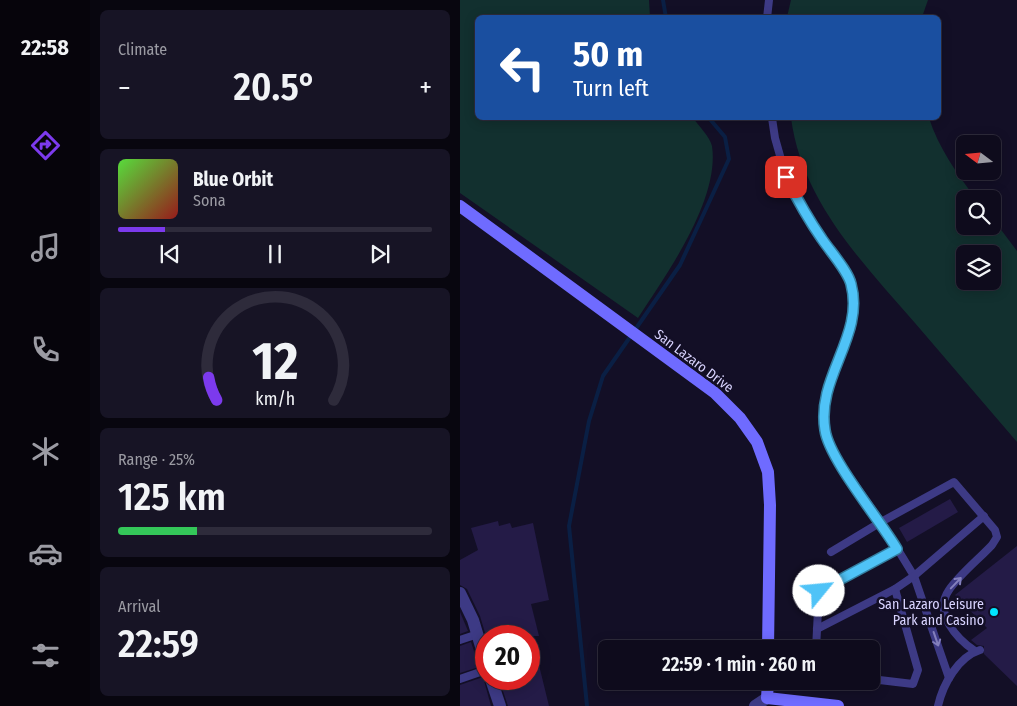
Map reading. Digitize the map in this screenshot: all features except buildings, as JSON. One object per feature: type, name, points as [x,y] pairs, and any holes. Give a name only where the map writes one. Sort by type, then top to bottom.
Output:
[{"type":"street","name":"San Lazaro Drive","points":[[460,206],[596,308],[715,392],[740,418],[757,442],[768,472],[770,504],[768,640]]},
{"type":"street","points":[[460,592],[475,627]]},
{"type":"street","points":[[494,690],[498,706]]},
{"type":"street","points":[[755,706],[767,702],[838,706]]},
{"type":"lane","points":[[767,15],[769,0]]},
{"type":"lane","points":[[772,120],[775,138],[786,177],[802,210],[851,282],[854,302],[852,327],[824,400],[825,431],[835,456],[914,576],[949,678]]},
{"type":"lane","points":[[831,552],[880,522],[954,482],[995,530],[997,537],[992,545],[948,591],[945,603],[949,626],[964,644],[978,650],[961,663],[949,678],[938,706]]},
{"type":"lane","points":[[817,629],[895,589],[914,576],[984,516]]},
{"type":"lane","points":[[816,640],[819,591],[897,549]]},
{"type":"lane","points":[[880,680],[913,684],[918,670],[895,589]]},
{"type":"lane","points":[[460,640],[475,635]]},
{"type":"lane","points":[[460,679],[475,674]]},
{"type":"green space","points":[[460,0],[649,0],[650,15],[475,15],[475,120],[695,120],[709,139],[712,146],[712,167],[708,190],[699,213],[676,259],[638,318],[460,193]]},
{"type":"green space","points":[[791,0],[928,0],[923,15],[787,15]]},
{"type":"green space","points":[[791,120],[930,120],[943,150],[956,170],[956,180],[963,180],[970,190],[956,190],[956,235],[1001,235],[1001,230],[1017,251],[1017,442],[855,253],[821,203],[797,148]]},
{"type":"waterway","points":[[663,0],[666,15]]},
{"type":"waterway","points":[[587,706],[569,526],[589,421],[603,376],[680,265],[729,159],[725,137],[711,120]]},
{"type":"place","name":"San Lazaro Leisure Park and Casino","points":[[994,612]]},
{"type":"route","points":[[786,177],[802,210],[851,282],[854,302],[852,327],[838,359],[824,400],[825,431],[835,456],[897,549],[819,591]]}]
